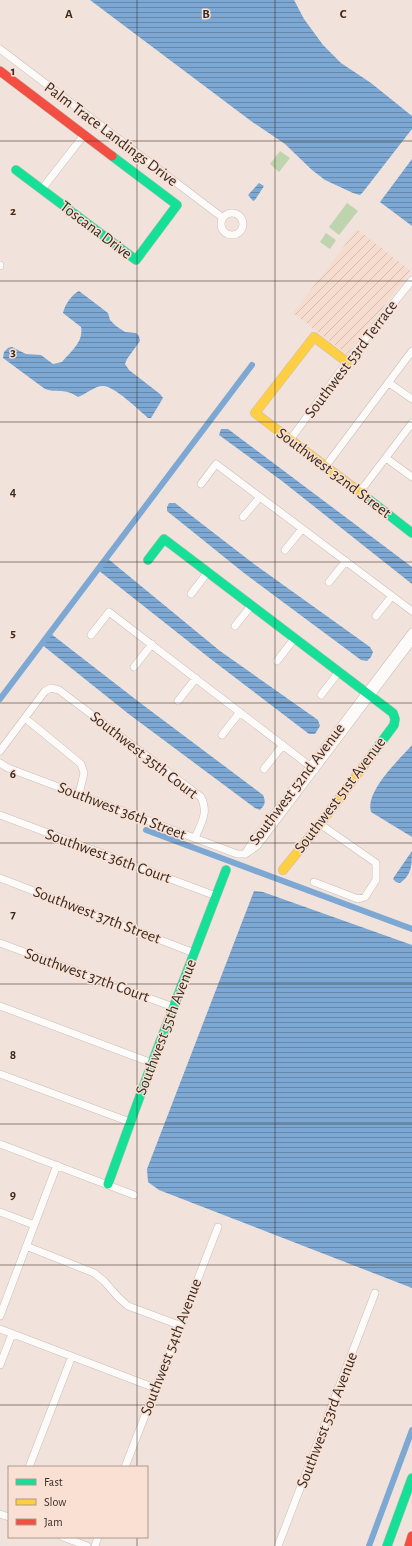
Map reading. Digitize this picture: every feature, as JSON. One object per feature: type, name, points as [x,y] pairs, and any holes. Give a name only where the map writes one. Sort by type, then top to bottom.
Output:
[{"type":"main road","name":"Toscana Drive","points":[[0,71],[177,205],[136,260],[16,170]]},
{"type":"main road","name":"Southwest 32nd Street","points":[[347,362],[314,337],[255,413],[412,533]]},
{"type":"main road","points":[[148,560],[164,539],[368,695]]},
{"type":"main road","name":"Southwest 51st Avenue","points":[[283,870],[320,824],[394,724],[396,719],[393,713],[368,695]]},
{"type":"main road","name":"Southwest 55th Avenue","points":[[108,1184],[173,1007],[226,870]]},
{"type":"main road","points":[[388,1546],[412,1478]]},
{"type":"main road","points":[[409,1546],[412,1536]]},
{"type":"street","name":"Palm Trace Landings Drive","points":[[0,50],[223,218]]},
{"type":"street","points":[[42,189],[84,135]]},
{"type":"street","name":"Southwest 53rd Terrace","points":[[290,440],[347,362],[412,280]]},
{"type":"street","points":[[325,467],[412,351]]},
{"type":"street","points":[[389,382],[412,400]]},
{"type":"street","points":[[359,493],[412,423]]},
{"type":"street","points":[[386,458],[412,477]]},
{"type":"street","points":[[201,484],[216,464],[412,611]]},
{"type":"street","points":[[243,517],[260,497]]},
{"type":"street","points":[[285,550],[302,528]]},
{"type":"street","points":[[330,582],[346,562]]},
{"type":"street","points":[[191,594],[208,572]]},
{"type":"street","points":[[376,616],[392,596]]},
{"type":"street","points":[[235,626],[251,606]]},
{"type":"street","points":[[91,635],[109,612],[312,768]]},
{"type":"street","name":"Southwest 52nd Avenue","points":[[368,695],[412,632]]},
{"type":"street","points":[[277,661],[294,639]]},
{"type":"street","name":"Southwest 52nd Avenue","points":[[246,854],[256,846],[312,768],[412,641]]},
{"type":"street","points":[[134,667],[152,644]]},
{"type":"street","points":[[321,695],[338,672]]},
{"type":"street","points":[[178,701],[196,678]]},
{"type":"street","name":"Southwest 35th Court","points":[[24,718],[45,691],[51,688],[59,690],[201,797],[205,805],[205,812],[195,838]]},
{"type":"street","points":[[222,735],[240,712]]},
{"type":"street","points":[[0,751],[24,718],[81,764],[84,773],[79,794]]},
{"type":"street","points":[[264,769],[282,745]]},
{"type":"street","name":"Southwest 36th Street","points":[[0,763],[238,854],[246,854]]},
{"type":"street","name":"Southwest 36th Court","points":[[0,815],[216,896]]},
{"type":"street","points":[[314,882],[358,899],[365,897],[376,880],[376,863],[320,824]]},
{"type":"street","name":"Southwest 37th Street","points":[[0,878],[194,952]]},
{"type":"street","name":"Southwest 37th Court","points":[[0,943],[173,1007]]},
{"type":"street","points":[[0,1006],[152,1063]]},
{"type":"street","points":[[0,1074],[130,1122]]},
{"type":"street","points":[[0,1144],[134,1195]]},
{"type":"street","points":[[0,1316],[56,1165]]},
{"type":"street","points":[[0,1212],[34,1225]]},
{"type":"street","name":"Southwest 54th Avenue","points":[[125,1466],[218,1227]]},
{"type":"street","points":[[26,1246],[94,1273],[104,1281],[128,1306],[179,1325]]},
{"type":"street","name":"Southwest 53rd Avenue","points":[[278,1546],[375,1293]]},
{"type":"street","points":[[0,1329],[155,1388]]},
{"type":"street","points":[[0,1365],[12,1334]]},
{"type":"street","points":[[30,1466],[72,1356]]},
{"type":"street","points":[[66,1538],[87,1546]]},
{"type":"shaded area","points":[[357,229],[411,271],[347,354],[293,313]]},
{"type":"green space","points":[[280,151],[290,158],[279,172],[270,164]]},
{"type":"green space","points":[[347,203],[358,211],[339,235],[329,227]]},
{"type":"green space","points":[[326,233],[336,240],[330,249],[320,242]]},
{"type":"water","points":[[90,0],[294,0],[304,19],[323,45],[341,63],[371,83],[412,116],[412,129],[363,192],[360,195],[353,193],[325,180],[312,170],[285,144],[251,121]]},
{"type":"water","points":[[412,159],[412,226],[380,202]]},
{"type":"water","points":[[259,183],[264,186],[253,201],[248,195]]},
{"type":"water","points":[[79,291],[108,313],[110,320],[116,326],[125,332],[136,333],[139,336],[140,341],[125,364],[129,370],[163,398],[151,418],[148,418],[120,394],[109,387],[101,386],[94,388],[78,397],[65,391],[45,389],[3,358],[4,352],[8,348],[12,347],[26,354],[41,355],[53,364],[62,362],[76,346],[81,337],[81,327],[63,313],[69,300]]},
{"type":"water","points":[[221,429],[228,429],[412,567],[412,584],[282,481],[219,435]]},
{"type":"water","points":[[169,503],[175,503],[254,564],[370,647],[373,652],[371,657],[367,661],[361,660],[244,573],[167,511]]},
{"type":"water","points":[[107,558],[220,651],[318,720],[320,726],[315,734],[309,734],[98,570]]},
{"type":"water","points":[[50,633],[263,795],[265,802],[262,808],[260,810],[255,808],[130,715],[41,644]]},
{"type":"water","points":[[412,745],[412,837],[371,812],[371,804],[373,795],[384,776]]},
{"type":"water","points":[[412,851],[409,873],[400,883],[396,882],[393,879],[394,877]]},
{"type":"water","points":[[254,891],[263,892],[412,945],[412,1288],[159,1190],[148,1182],[147,1169]]},
{"type":"waterway","points":[[0,699],[252,365]]},
{"type":"waterway","points":[[146,830],[412,929]]},
{"type":"waterway","points":[[369,1546],[412,1430]]},
{"type":"traffic: fast","points":[[16,170],[136,260],[177,205],[112,156]]},
{"type":"traffic: fast","points":[[362,494],[412,533]]},
{"type":"traffic: fast","points":[[148,560],[164,539],[393,713],[395,719],[394,725],[371,756]]},
{"type":"traffic: fast","points":[[108,1184],[152,1063],[226,870]]},
{"type":"traffic: fast","points":[[387,1546],[412,1478]]},
{"type":"traffic: slow","points":[[347,362],[314,337],[255,413],[362,494]]},
{"type":"traffic: slow","points":[[283,870],[371,756]]},
{"type":"traffic: jam","points":[[0,71],[112,156]]},
{"type":"traffic: jam","points":[[409,1546],[412,1536]]}]
